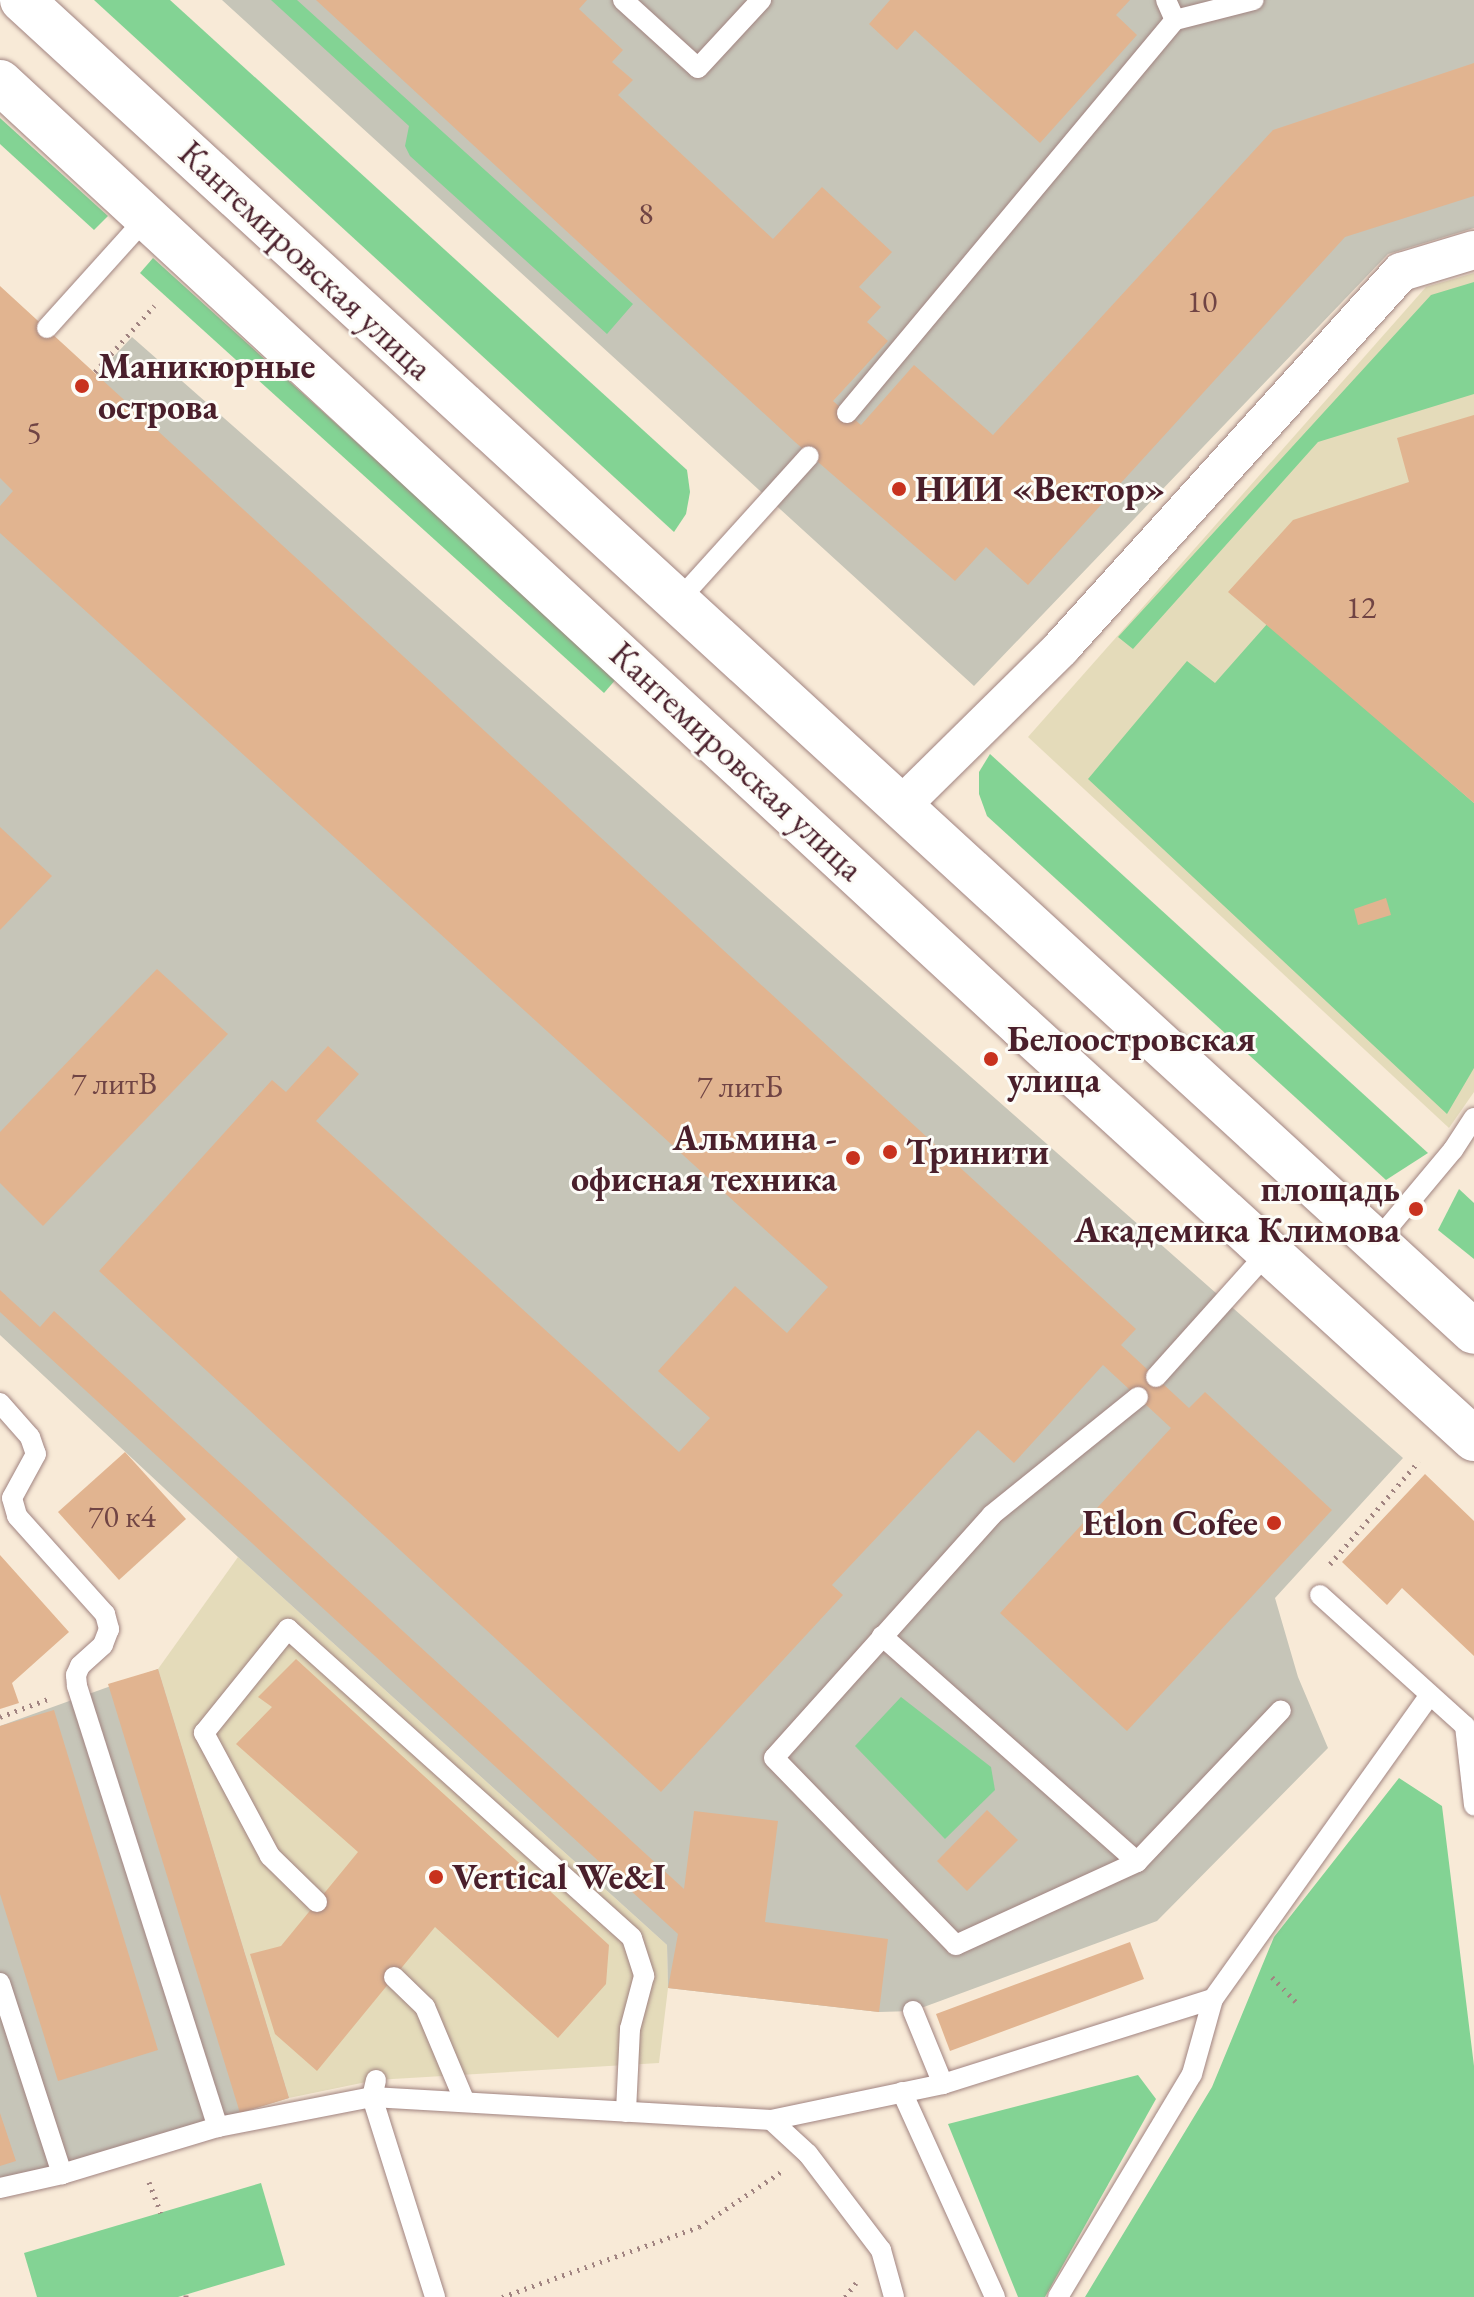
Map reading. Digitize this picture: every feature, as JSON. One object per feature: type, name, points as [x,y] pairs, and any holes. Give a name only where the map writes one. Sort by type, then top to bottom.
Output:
[{"type":"main road","name":"Кантемировская улица","points":[[22,0],[1474,1332]]},
{"type":"main road","name":"Кантемировская улица","points":[[0,82],[1474,1439]]},
{"type":"street","points":[[901,806],[1061,648],[1401,272],[1474,250]]},
{"type":"lane","points":[[623,0],[698,68],[761,0]]},
{"type":"lane","points":[[1166,0],[1175,20]]},
{"type":"lane","points":[[847,413],[1175,20],[1254,0]]},
{"type":"lane","points":[[47,328],[147,217]]},
{"type":"lane","points":[[678,601],[809,456]]},
{"type":"lane","points":[[1376,1242],[1453,1150],[1474,1118]]},
{"type":"lane","points":[[1156,1377],[1269,1251]]},
{"type":"lane","points":[[1138,1397],[992,1515],[774,1758],[956,1945],[1137,1862],[1281,1710]]},
{"type":"lane","points":[[0,1403],[30,1437],[36,1454],[12,1498],[17,1516],[105,1614],[109,1629],[103,1645],[80,1666],[76,1675],[77,1686],[218,2127]]},
{"type":"lane","points":[[1320,1595],[1465,1726],[1474,1805]]},
{"type":"lane","points":[[317,1902],[270,1856],[204,1733],[288,1629],[632,1938],[644,1976],[630,2029],[626,2112]]},
{"type":"lane","points":[[882,1636],[1137,1862]]},
{"type":"lane","points":[[1058,2297],[1192,2074],[1213,1999],[1429,1696]]},
{"type":"lane","points":[[394,1977],[425,2007],[465,2102]]},
{"type":"lane","points":[[0,1983],[62,2174]]},
{"type":"lane","points":[[0,2188],[62,2174],[218,2127],[374,2088],[465,2102],[771,2120],[943,2084],[1213,1999]]},
{"type":"lane","points":[[913,2011],[943,2084]]},
{"type":"lane","points":[[374,2088],[435,2297]]},
{"type":"lane","points":[[902,2092],[995,2297]]},
{"type":"lane","points":[[771,2120],[808,2154],[881,2250],[894,2297]]},
{"type":"path","points":[[95,372],[154,306]]},
{"type":"path","points":[[1320,1595],[1332,1559],[1419,1461]]},
{"type":"path","points":[[0,1717],[77,1686]]},
{"type":"path","points":[[502,2297],[699,2227],[808,2154]]},
{"type":"shaded area","points":[[222,0],[1474,0],[1474,228],[1388,254],[974,686]]},
{"type":"shaded area","points":[[1474,273],[1474,1092],[1449,1128],[1028,737],[1426,287]]},
{"type":"shaded area","points":[[132,337],[1403,1458],[1275,1598],[1298,1677],[1328,1748],[1157,1921],[913,2011],[879,2012],[668,1988],[667,1945],[238,1557],[0,1335],[0,478]]},
{"type":"shaded area","points":[[238,1557],[667,1945],[668,1988],[659,2063],[376,2080],[289,2098],[158,1669]]},
{"type":"shaded area","points":[[158,1669],[289,2098],[0,2182],[0,1726]]},
{"type":"green space","points":[[94,0],[170,0],[687,470],[690,492],[686,514],[674,532]]},
{"type":"green space","points":[[271,0],[297,0],[633,304],[607,334],[410,156],[405,146],[409,126]]},
{"type":"green space","points":[[0,118],[108,216],[94,230],[0,144]]},
{"type":"green space","points":[[153,258],[617,678],[604,693],[140,273]]},
{"type":"green space","points":[[1474,282],[1474,394],[1318,442],[1133,649],[1118,637],[1431,295]]},
{"type":"green space","points":[[1268,623],[1474,803],[1474,1068],[1447,1114],[1088,779],[1187,661],[1215,683]]},
{"type":"green space","points":[[990,754],[1428,1153],[1386,1180],[987,816],[979,794],[979,772]]},
{"type":"green space","points":[[1459,1189],[1474,1203],[1474,1259],[1438,1230]]},
{"type":"green space","points":[[901,1697],[991,1767],[995,1790],[945,1839],[855,1746]]},
{"type":"green space","points":[[1399,1778],[1442,1806],[1474,2066],[1474,2297],[1085,2297],[1212,2087],[1274,1937]]},
{"type":"green space","points":[[1138,2075],[1156,2099],[1045,2297],[1018,2297],[948,2124]]},
{"type":"green space","points":[[261,2183],[285,2265],[178,2297],[37,2297],[24,2253]]},
{"type":"building","points":[[316,0],[587,0],[579,9],[623,50],[612,62],[633,80],[618,95],[773,239],[822,187],[892,252],[859,287],[881,307],[867,322],[888,341],[833,401],[861,425],[914,365],[993,435],[1273,130],[1474,63],[1474,196],[1345,237],[1028,585],[986,547],[955,581],[795,442]]},
{"type":"building","points":[[890,0],[1130,0],[1116,15],[1137,35],[1040,143],[915,30],[897,50],[869,24]]},
{"type":"building","points":[[0,286],[1136,1329],[1121,1345],[1189,1408],[1205,1392],[1332,1510],[1127,1731],[1000,1613],[1171,1428],[1103,1365],[1014,1463],[978,1430],[832,1585],[843,1595],[661,1792],[99,1271],[272,1080],[286,1092],[328,1046],[359,1074],[316,1121],[679,1452],[710,1418],[658,1371],[735,1286],[787,1333],[828,1287],[0,533],[0,506],[13,491],[0,478]]},
{"type":"building","points":[[1474,415],[1474,803],[1228,592],[1293,520],[1409,482],[1397,438]]},
{"type":"building","points":[[0,827],[52,876],[0,930]]},
{"type":"building","points":[[1386,898],[1391,915],[1358,925],[1354,909]]},
{"type":"building","points":[[157,969],[228,1034],[43,1226],[0,1183],[0,1132]]},
{"type":"building","points":[[0,1290],[40,1327],[54,1311],[684,1889],[694,1811],[778,1821],[765,1922],[888,1939],[879,2012],[668,1988],[678,1934],[0,1312]]},
{"type":"building","points":[[125,1452],[186,1519],[119,1580],[58,1512]]},
{"type":"building","points":[[1425,1474],[1474,1521],[1474,1656],[1402,1588],[1387,1605],[1342,1562]]},
{"type":"building","points":[[0,1555],[69,1632],[12,1683],[19,1703],[0,1709]]},
{"type":"building","name":"Vertical We&I","points":[[296,1659],[609,1945],[606,1984],[558,2038],[435,1927],[317,2071],[275,2034],[250,1954],[281,1946],[358,1852],[236,1744],[272,1707],[258,1697]]},
{"type":"building","points":[[158,1669],[289,2098],[240,2113],[108,1684]]},
{"type":"building","points":[[54,1710],[158,2050],[58,2081],[0,1894],[0,1726]]},
{"type":"building","points":[[987,1810],[1018,1840],[967,1891],[937,1861]]},
{"type":"building","points":[[1130,1942],[1144,1979],[950,2051],[936,2014]]},
{"type":"building","points":[[0,2113],[16,2161],[0,2166]]},
{"type":"place","name":"Маникюрные острова","points":[[82,386]]},
{"type":"place","name":"НИИ «Вектор»","points":[[899,489]]},
{"type":"place","name":"Белоостровская улица","points":[[991,1059]]},
{"type":"place","name":"Тринити","points":[[890,1152]]},
{"type":"place","name":"Альмина - офисная техника","points":[[853,1158]]},
{"type":"place","name":"площадь Академика Климова","points":[[1416,1209]]},
{"type":"place","name":"Etlon Cofee","points":[[1274,1523]]},
{"type":"place","name":"Vertical We&I","points":[[436,1877]]}]
